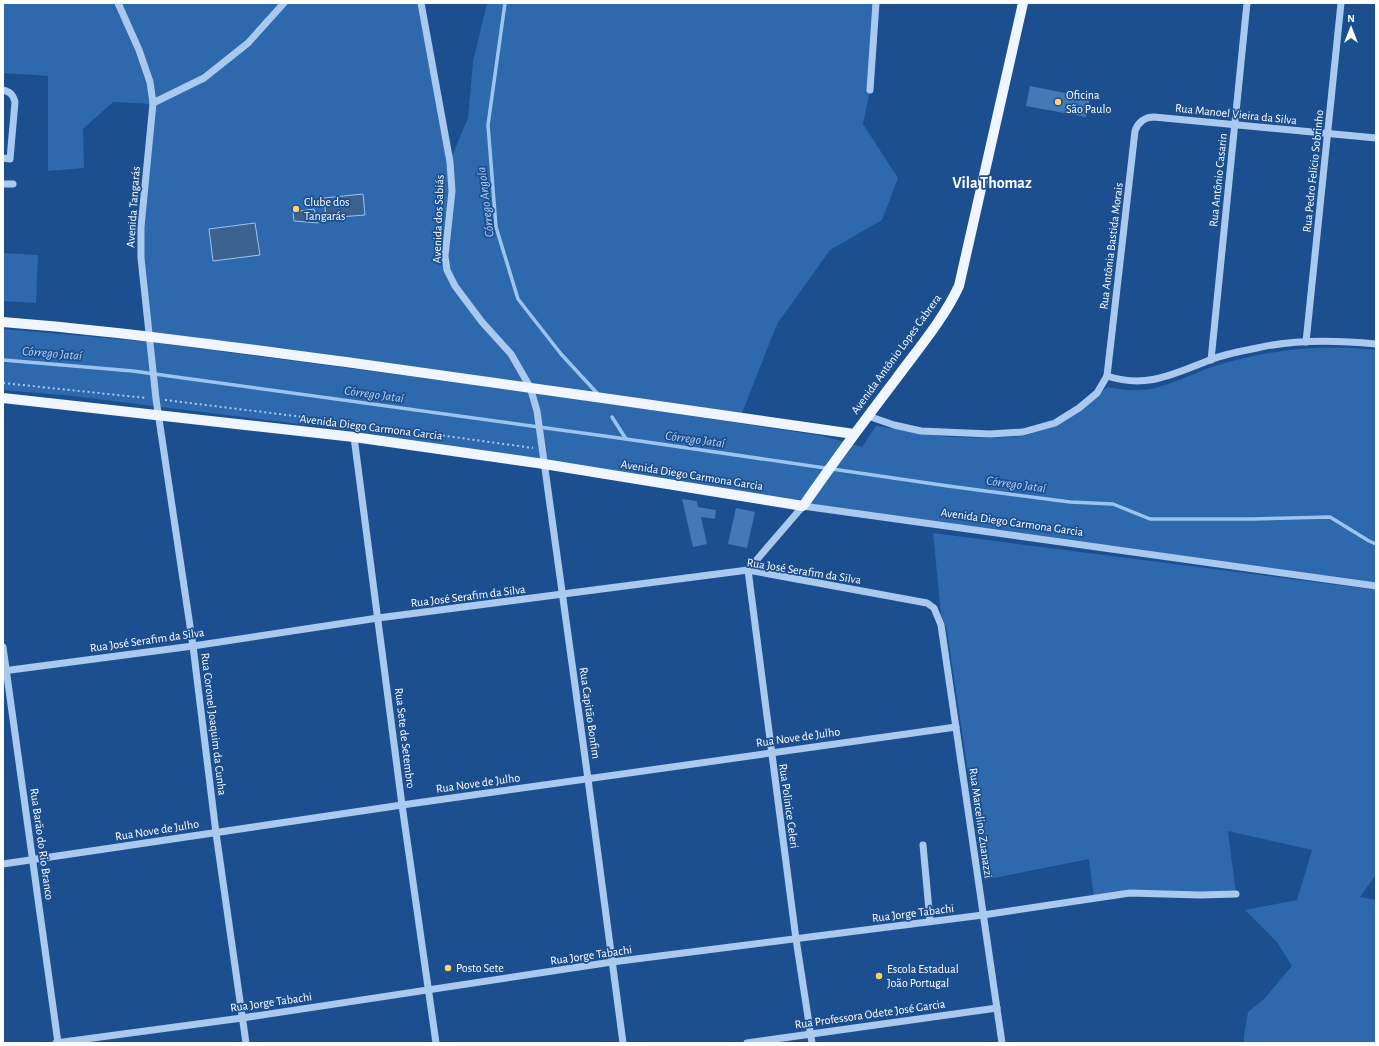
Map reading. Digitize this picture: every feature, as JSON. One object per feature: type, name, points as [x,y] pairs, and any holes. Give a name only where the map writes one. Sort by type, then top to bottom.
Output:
[{"type":"main road","name":"Avenida Antônio Lopes Cabrera","points":[[806,502],[854,434],[938,323],[959,286],[1023,3]]},
{"type":"main road","points":[[3,322],[60,326],[149,336],[530,387],[854,434]]},
{"type":"main road","name":"Avenida Diego Carmona Garcia","points":[[3,398],[354,436],[806,502]]},
{"type":"street","name":"Avenida Tangarás","points":[[118,3],[139,50],[150,82],[153,103],[141,227],[141,258],[149,336]]},
{"type":"street","points":[[153,103],[204,78],[248,43],[284,3]]},
{"type":"street","name":"Avenida dos Sabiás","points":[[421,3],[450,162],[452,191],[445,256],[447,270],[455,286],[482,322],[511,354],[530,387]]},
{"type":"street","points":[[870,90],[876,3]]},
{"type":"street","name":"Rua Antônio Casarin","points":[[1211,360],[1247,3]]},
{"type":"street","name":"Rua Pedro Felício Sobrinho","points":[[1306,342],[1341,3]]},
{"type":"street","points":[[3,90],[10,92],[14,97],[15,102],[10,159],[3,158]]},
{"type":"street","name":"Rua Manoel Vieira da Silva","points":[[1142,120],[1154,117],[1376,138]]},
{"type":"street","name":"Rua Antônia Bastida Morais","points":[[1107,376],[1136,131],[1137,126],[1142,120]]},
{"type":"street","points":[[3,184],[13,184]]},
{"type":"street","name":"Rua Coronel Joaquim da Cunha","points":[[149,336],[156,399],[193,646],[216,833],[246,1043]]},
{"type":"street","points":[[868,416],[894,425],[921,431],[990,434],[1023,432],[1056,423],[1079,408],[1097,393],[1107,376],[1132,382],[1158,380],[1211,360],[1258,348],[1306,342],[1359,342],[1376,344]]},
{"type":"street","name":"Rua Capitão Bonfim","points":[[530,387],[540,431],[623,1043]]},
{"type":"street","name":"Rua Sete de Setembro","points":[[354,436],[402,804],[436,1043]]},
{"type":"street","name":"Avenida Antônio Lopes Cabrera","points":[[748,570],[806,502]]},
{"type":"street","name":"Avenida Diego Carmona Garcia","points":[[806,502],[1376,586]]},
{"type":"street","name":"Rua José Serafim da Silva","points":[[5,671],[193,646],[378,618],[748,570],[919,601],[927,603],[934,608]]},
{"type":"street","name":"Rua Polinice Celeri","points":[[748,570],[796,939],[812,1043]]},
{"type":"street","name":"Rua Marcelino Zuanazzi","points":[[934,608],[940,625],[956,727],[1002,1043]]},
{"type":"street","name":"Rua Barão do Rio Branco","points":[[3,647],[5,671],[58,1043]]},
{"type":"street","name":"Rua Nove de Julho","points":[[3,864],[402,804],[956,727]]},
{"type":"street","points":[[923,845],[930,921]]},
{"type":"street","name":"Rua Jorge Tabachi","points":[[58,1043],[242,1018],[612,962],[983,915],[1130,893],[1200,895],[1236,894]]},
{"type":"street","name":"Rua Professora Odete José Garcia","points":[[747,1043],[997,1008]]},
{"type":"path","points":[[3,383],[156,399],[352,423],[542,449]]},
{"type":"shaded area","points":[[3,3],[421,3],[450,161],[468,118],[473,62],[487,3],[876,3],[870,90],[863,124],[898,178],[882,220],[830,250],[777,324],[740,418],[149,336],[141,258],[153,104],[113,102],[83,129],[84,168],[48,171],[48,76],[3,73]]},
{"type":"shaded area","points":[[363,194],[365,215],[326,218],[324,198]]},
{"type":"shaded area","points":[[314,209],[318,223],[294,221],[293,212]]},
{"type":"shaded area","points":[[255,223],[260,255],[213,261],[209,229]]},
{"type":"shaded area","points":[[3,253],[38,255],[36,303],[3,301]]},
{"type":"shaded area","points":[[3,329],[141,341],[532,392],[823,436],[862,447],[876,426],[950,437],[992,438],[1024,436],[1055,425],[1108,387],[1129,390],[1151,389],[1172,383],[1217,365],[1281,351],[1318,348],[1356,348],[1376,350],[1376,583],[802,503],[356,431],[73,396],[3,390]]},
{"type":"shaded area","points":[[933,533],[1376,590],[1376,874],[1360,897],[1376,900],[1376,1043],[1244,1043],[1248,1012],[1265,998],[1292,966],[1277,942],[1245,910],[1297,900],[1312,850],[1228,831],[1236,894],[1130,893],[1094,898],[1089,859],[984,880],[947,631],[941,614]]},
{"type":"building","name":"Oficina São Paulo","points":[[1030,86],[1090,98],[1086,117],[1026,106]]},
{"type":"building","points":[[682,499],[697,501],[698,507],[716,510],[715,519],[701,517],[707,544],[693,547]]},
{"type":"building","points":[[736,508],[755,512],[747,548],[728,544]]},
{"type":"waterway","name":"Córrego Angola","points":[[505,3],[488,125],[496,227],[518,299],[561,354],[597,393]]},
{"type":"waterway","name":"Córrego Jataí","points":[[3,360],[133,371],[626,439],[948,486],[1070,502],[1113,504],[1150,519],[1330,517],[1376,544]]},
{"type":"waterway","name":"Córrego Angola","points":[[612,417],[626,439]]},
{"type":"place","name":"Oficina São Paulo","points":[[1058,102]]},
{"type":"place","name":"Clube dos Tangarás","points":[[296,209]]},
{"type":"place","name":"Posto Sete","points":[[448,968]]},
{"type":"place","name":"Escola Estadual João Portugal","points":[[879,976]]},
{"type":"district","name":"Vila Thomaz","points":[[992,183]]}]
